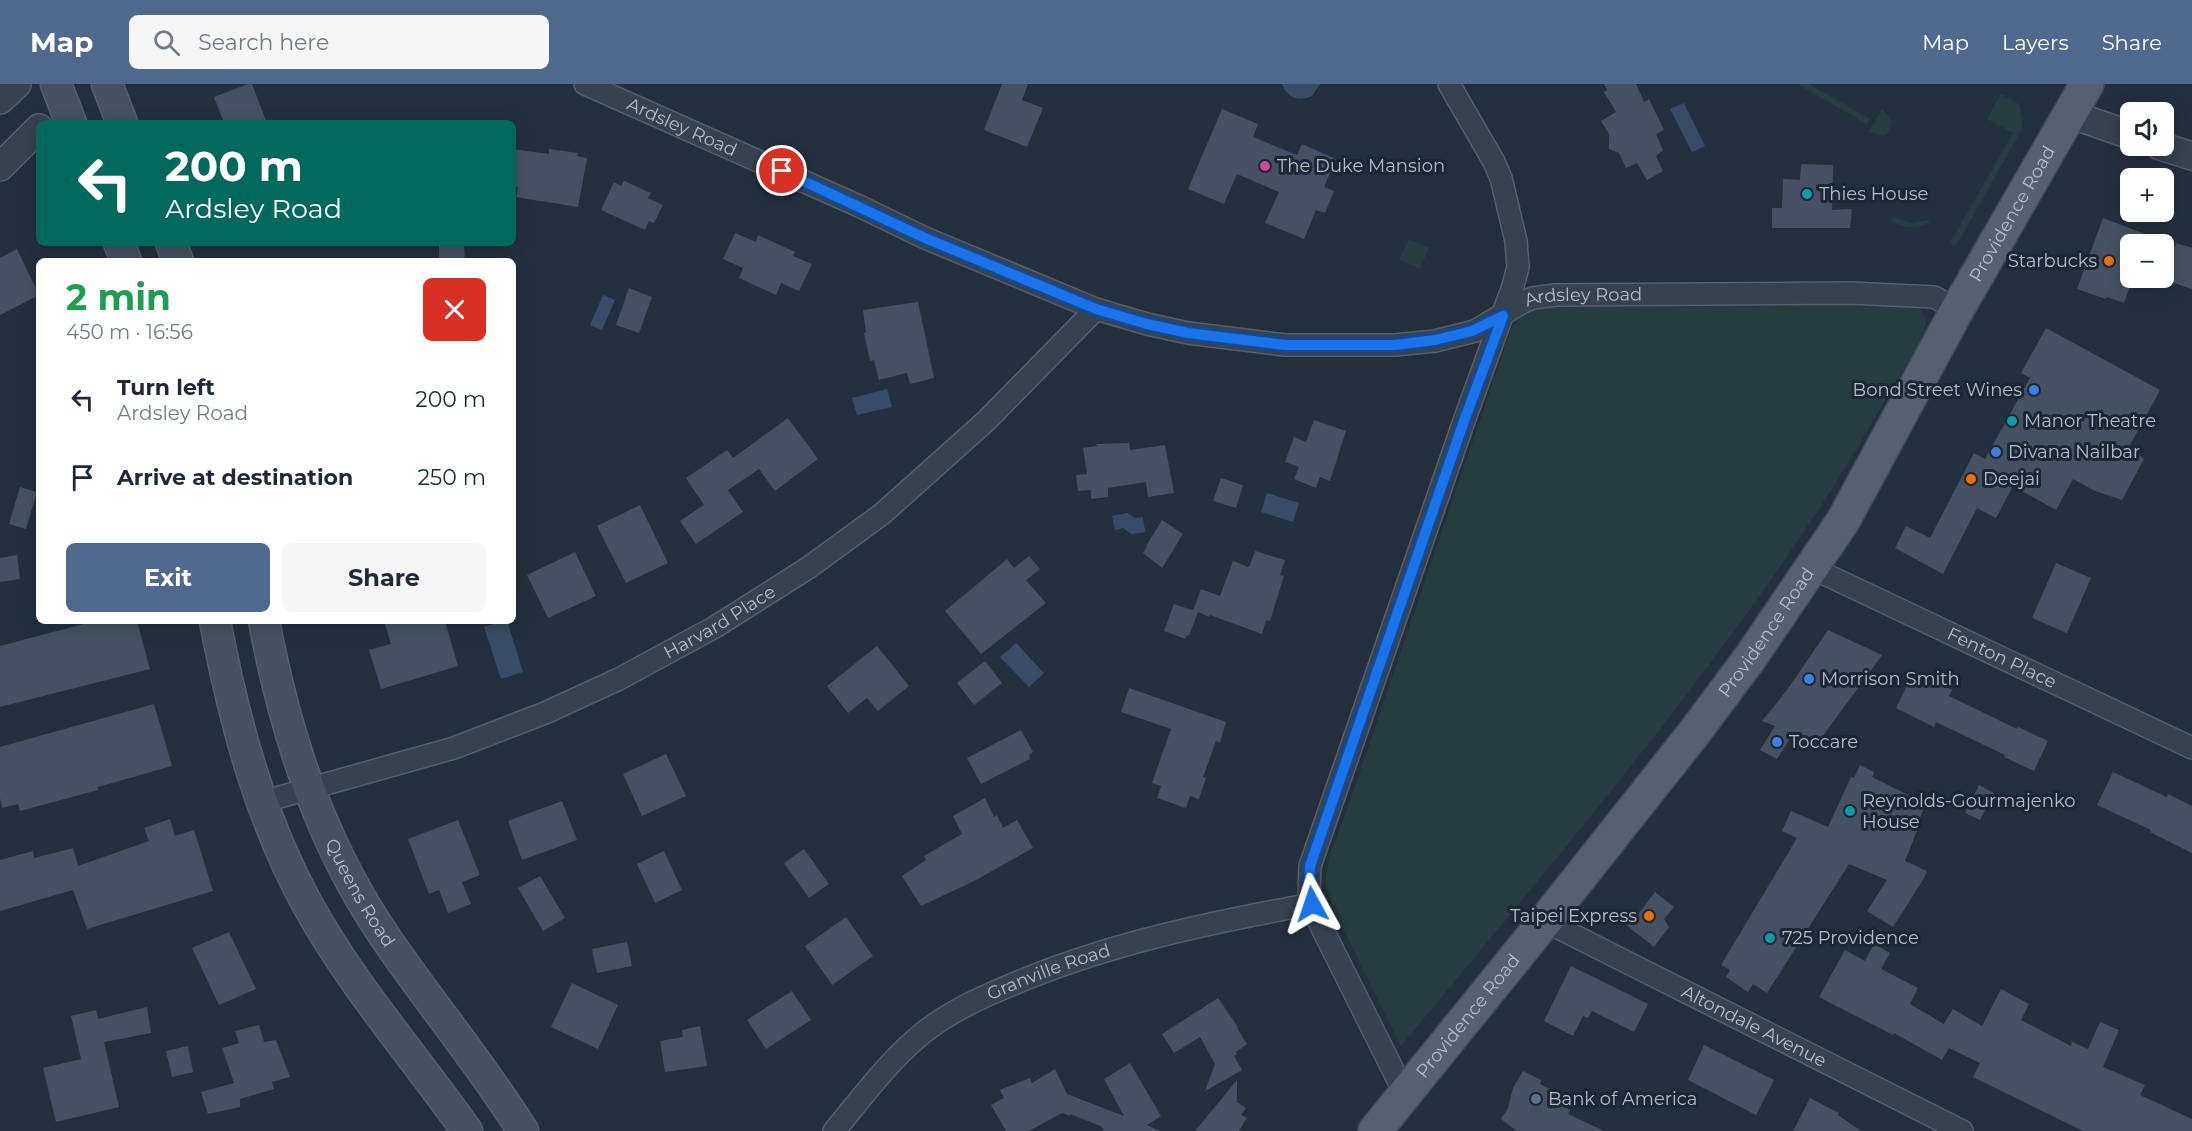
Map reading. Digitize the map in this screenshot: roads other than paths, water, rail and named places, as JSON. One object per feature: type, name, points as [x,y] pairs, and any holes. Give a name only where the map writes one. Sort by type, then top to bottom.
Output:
[{"type":"main road","points":[[107,84],[121,120]]},
{"type":"main road","name":"Providence Road","points":[[1375,1131],[1701,724],[1812,568],[1843,521],[1957,310],[2087,84]]},
{"type":"main road","points":[[216,624],[234,708],[262,802],[293,876],[323,931],[375,1007],[467,1131]]},
{"type":"main road","name":"Queens Road","points":[[265,624],[279,691],[308,789],[339,858],[382,933],[491,1081],[522,1131]]},
{"type":"street","points":[[0,100],[17,84]]},
{"type":"street","name":"Ardsley Road","points":[[585,84],[767,164],[925,238],[1096,309],[1188,333],[1285,345],[1395,345],[1435,340],[1475,331],[1523,302],[1555,295],[1851,293],[1934,297],[1957,310]]},
{"type":"street","points":[[1405,1094],[1320,924],[1309,892],[1310,866],[1464,421],[1514,286],[1518,267],[1516,241],[1501,178],[1449,84]]},
{"type":"street","points":[[46,120],[65,98]]},
{"type":"street","points":[[2070,114],[2120,132]]},
{"type":"street","points":[[0,167],[36,131]]},
{"type":"street","points":[[2174,150],[2192,156]]},
{"type":"street","name":"Harvard Place","points":[[262,802],[454,748],[545,713],[619,679],[715,627],[808,568],[882,513],[986,421],[1096,309]]},
{"type":"street","name":"Fenton Place","points":[[1812,568],[2192,748]]},
{"type":"street","name":"Granville Road","points":[[834,1131],[891,1063],[917,1038],[973,1001],[1067,962],[1130,942],[1312,904]]},
{"type":"street","name":"Altondale Avenue","points":[[1545,921],[1962,1131]]},
{"type":"water","points":[[1282,84],[1320,84],[1312,96],[1298,99],[1290,96]]},
{"type":"water","points":[[1684,103],[1705,146],[1692,152],[1670,109]]},
{"type":"water","points":[[603,295],[615,300],[602,330],[590,325]]},
{"type":"water","points":[[887,389],[892,407],[857,415],[852,398]]},
{"type":"water","points":[[1267,493],[1299,503],[1293,522],[1261,512]]},
{"type":"water","points":[[1127,513],[1135,518],[1143,517],[1145,532],[1132,534],[1123,528],[1115,530],[1112,516]]},
{"type":"water","points":[[508,624],[523,672],[501,679],[484,627]]},
{"type":"water","points":[[1016,643],[1044,673],[1029,687],[1000,657]]},
{"type":"place","name":"The Duke Mansion","points":[[1265,166]]},
{"type":"place","name":"Thies House","points":[[1807,194]]},
{"type":"place","name":"Starbucks","points":[[2109,261]]},
{"type":"place","name":"Bond Street Wines","points":[[2034,390]]},
{"type":"place","name":"Manor Theatre","points":[[2012,421]]},
{"type":"place","name":"Divana Nailbar","points":[[1996,452]]},
{"type":"place","name":"Deejai","points":[[1971,479]]},
{"type":"place","name":"Morrison Smith","points":[[1809,679]]},
{"type":"place","name":"Toccare","points":[[1777,742]]},
{"type":"place","name":"Reynolds-Gourmajenko House","points":[[1850,811]]},
{"type":"place","name":"Taipei Express","points":[[1649,916]]},
{"type":"place","name":"725 Providence","points":[[1770,938]]},
{"type":"place","name":"Bank of America","points":[[1536,1099]]}]
